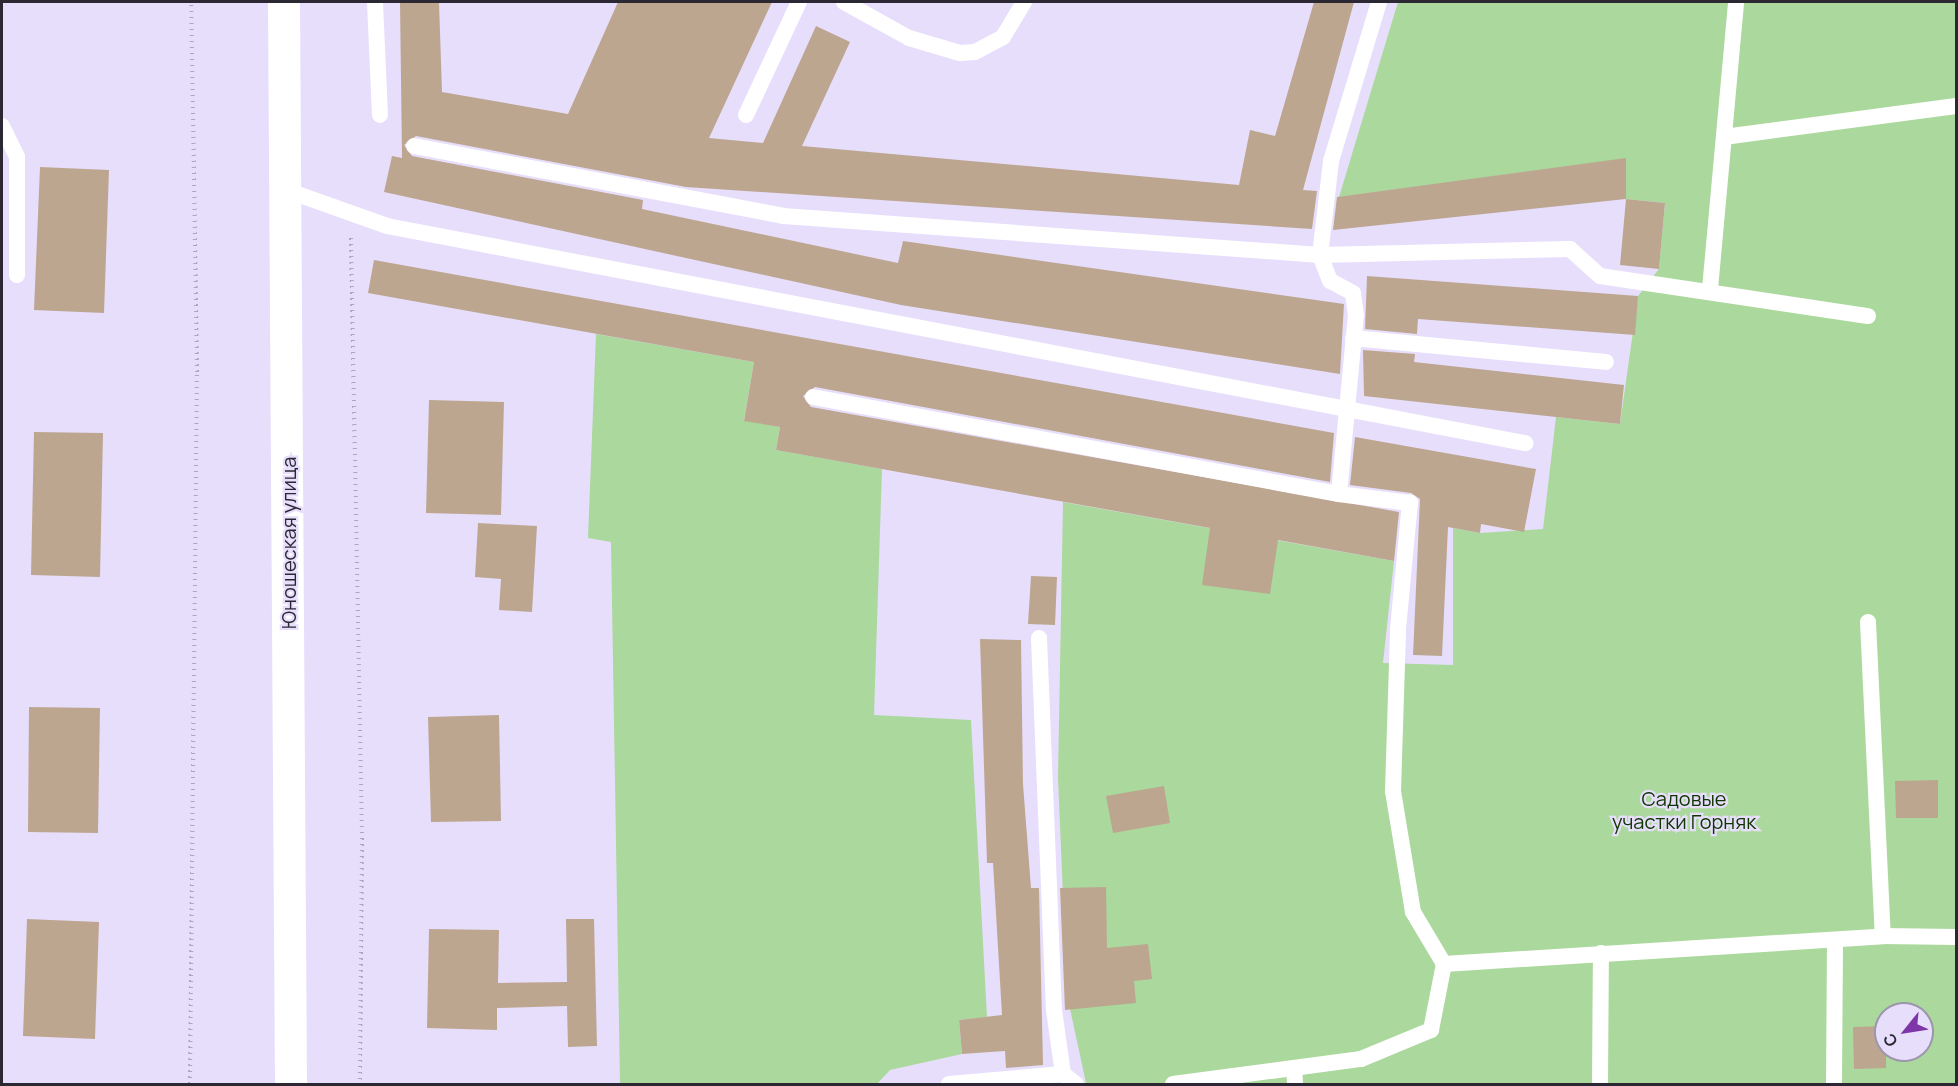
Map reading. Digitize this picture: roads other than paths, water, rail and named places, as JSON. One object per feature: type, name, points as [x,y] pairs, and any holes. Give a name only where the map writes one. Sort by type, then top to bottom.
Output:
[{"type":"street","name":"Юношеская улица","points":[[284,2],[291,1084]]},
{"type":"lane","points":[[375,2],[380,115]]},
{"type":"lane","points":[[746,115],[799,2]]},
{"type":"lane","points":[[844,2],[909,38],[960,53],[975,52],[1003,37],[1024,2]]},
{"type":"lane","points":[[1339,494],[1353,338],[1353,293],[1330,281],[1320,255],[1330,161],[1379,2]]},
{"type":"lane","points":[[1710,289],[1736,2]]},
{"type":"lane","points":[[1724,137],[1956,106]]},
{"type":"lane","points":[[2,126],[17,157],[17,275]]},
{"type":"lane","points":[[414,146],[783,216],[1320,255],[1570,249],[1600,276],[1710,289],[1868,316]]},
{"type":"lane","points":[[286,190],[387,226],[1347,413],[1525,443]]},
{"type":"lane","points":[[1353,338],[1606,362]]},
{"type":"lane","points":[[813,397],[1339,494],[1410,504],[1398,629],[1394,791],[1413,912],[1444,964],[1431,1030],[1360,1059],[1294,1076],[1173,1084]]},
{"type":"lane","points":[[1868,622],[1883,936]]},
{"type":"lane","points":[[949,1084],[1070,1079],[1044,828],[1039,638]]},
{"type":"lane","points":[[1444,964],[1883,936],[1956,937]]},
{"type":"lane","points":[[1834,1084],[1835,940]]},
{"type":"lane","points":[[1600,1084],[1601,953]]},
{"type":"park label","name":"Садовые участки Горняк","points":[[1684,810]]}]
